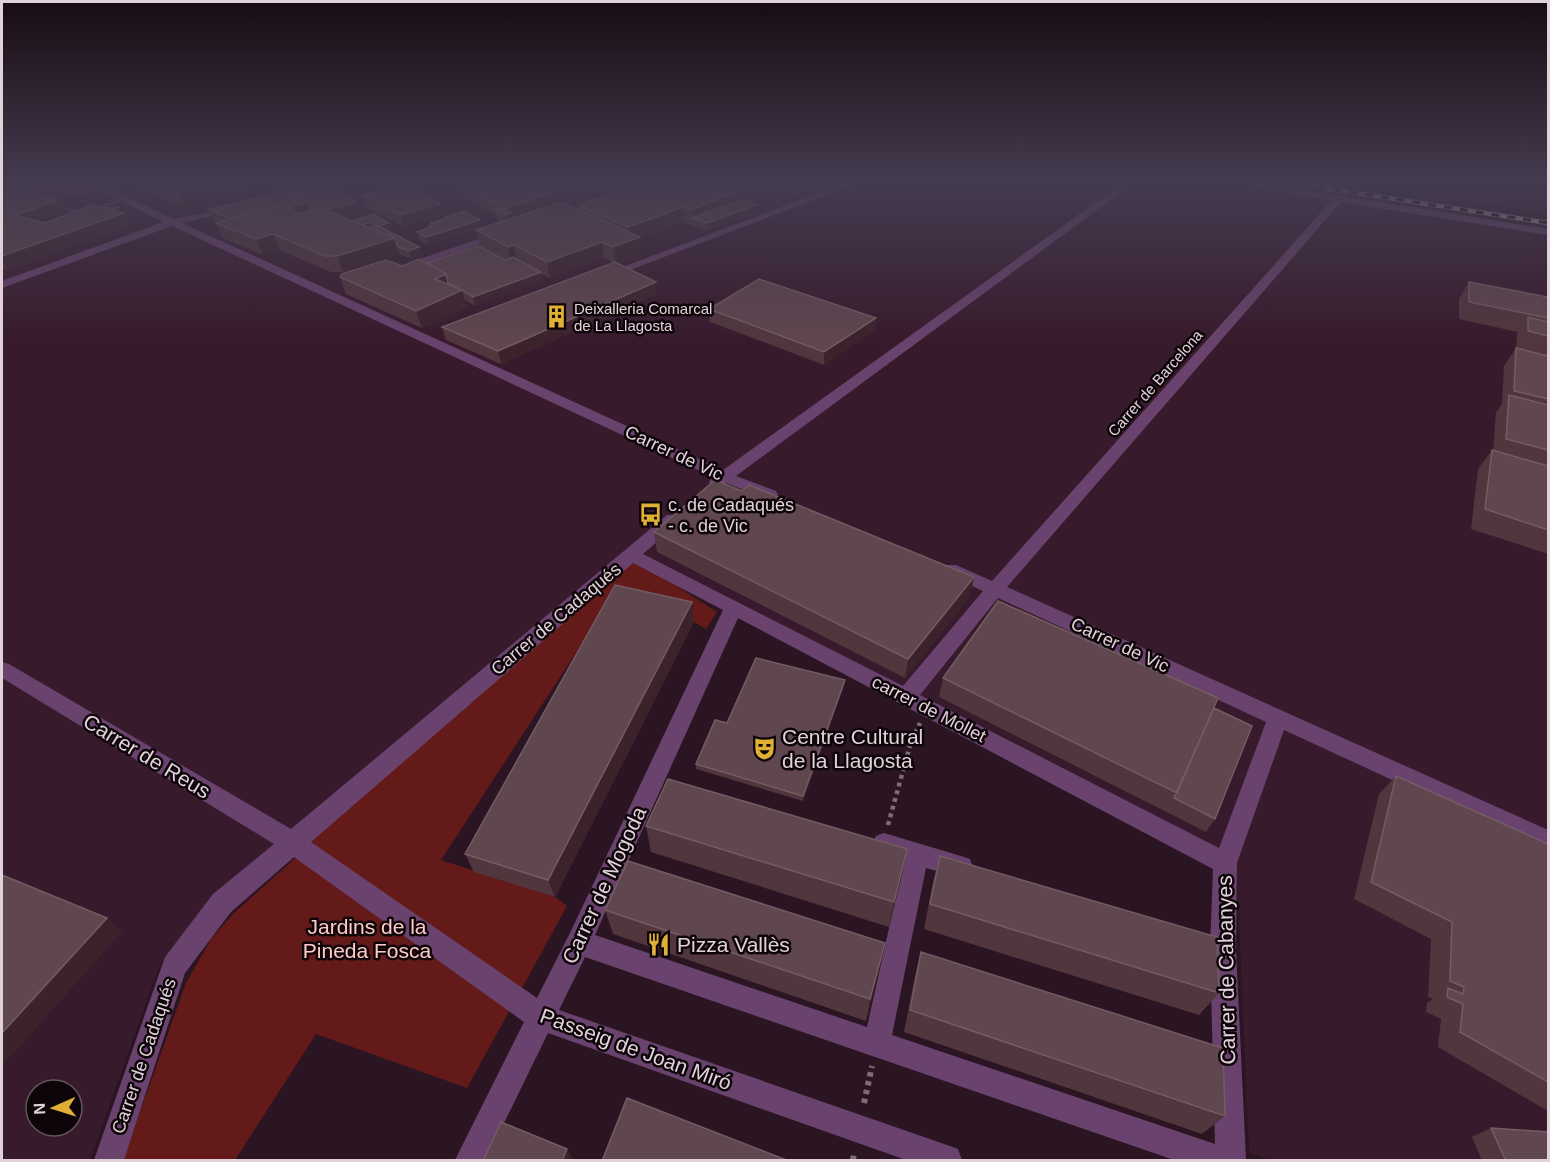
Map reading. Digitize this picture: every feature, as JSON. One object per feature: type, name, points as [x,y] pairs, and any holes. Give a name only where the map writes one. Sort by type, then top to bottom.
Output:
[{"type":"street","points":[[2,285],[134,236]]},
{"type":"street","name":"Carrer de Vic","points":[[205,236],[435,338],[723,476],[789,503]]},
{"type":"street","points":[[383,274],[495,236]]},
{"type":"street","points":[[598,278],[711,236]]},
{"type":"street","name":"Carrer de Cadaqués","points":[[109,1161],[174,966],[222,903],[723,476],[1056,236]]},
{"type":"street","name":"Carrer de Barcelona","points":[[906,697],[996,588],[1305,236]]},
{"type":"street","name":"carrer de Mollet","points":[[632,555],[1225,863]]},
{"type":"street","name":"Carrer de Vic","points":[[930,561],[996,588],[1548,842]]},
{"type":"street","name":"Carrer de Mogoda","points":[[470,1161],[579,942],[667,779],[734,608]]},
{"type":"street","name":"Carrer de Reus","points":[[2,669],[293,843]]},
{"type":"street","name":"Carrer de Cabanyes","points":[[1231,1161],[1211,946],[1225,863],[1278,717]]},
{"type":"street","points":[[860,837],[985,875]]},
{"type":"street","name":"Passeig de Joan Miró","points":[[293,843],[541,1017],[947,1161]]},
{"type":"street","points":[[880,1030],[917,854]]},
{"type":"street","points":[[579,942],[1217,1161]]},
{"type":"path","points":[[899,830],[887,827],[911,742],[921,721],[900,709],[906,697]]},
{"type":"path","points":[[864,1103],[873,1061]]},
{"type":"path","points":[[853,1161],[854,1152]]},
{"type":"shaded area","points":[[2,236],[1548,236],[1548,1160],[1270,1160],[1249,1153],[1237,874],[629,549],[212,899],[160,964],[90,1160],[2,1160]]},
{"type":"green space","name":"Jardins de la Pineda Fosca","points":[[633,558],[717,612],[706,629],[694,622],[609,602],[441,860],[555,897],[567,906],[467,1088],[316,1034],[235,1160],[123,1160],[186,983],[211,939],[234,913],[291,862],[350,803]]},
{"type":"building","points":[[2,236],[58,236],[2,256]]},
{"type":"building","points":[[249,236],[265,236],[256,239]]},
{"type":"building","points":[[278,236],[395,238],[337,256],[325,256]]},
{"type":"building","points":[[391,236],[398,236],[419,247],[409,251],[397,246],[395,238]]},
{"type":"building","points":[[488,236],[640,237],[613,247],[602,242],[547,262],[514,245],[508,247]]},
{"type":"building","points":[[478,246],[505,260],[513,257],[541,272],[473,297],[448,283],[446,274],[427,263]]},
{"type":"building","points":[[419,259],[446,274],[435,279],[462,290],[416,311],[340,277],[342,274],[386,260],[403,266]]},
{"type":"building","name":"Deixalleria Comarcal de La Llagosta","points":[[615,262],[656,282],[498,351],[442,327]]},
{"type":"building","points":[[759,279],[876,318],[824,352],[709,309]]},
{"type":"building","points":[[1469,282],[1548,297],[1548,318],[1469,302]]},
{"type":"building","points":[[1528,317],[1548,322],[1548,336],[1528,331]]},
{"type":"building","points":[[1516,348],[1548,356],[1548,399],[1514,391]]},
{"type":"building","points":[[1509,395],[1548,405],[1548,450],[1506,439]]},
{"type":"building","points":[[1492,450],[1548,466],[1548,530],[1485,509]]},
{"type":"building","points":[[715,480],[742,491],[749,485],[974,577],[908,659],[654,532]]},
{"type":"building","points":[[615,585],[692,602],[548,880],[465,854]]},
{"type":"building","points":[[998,601],[1218,698],[1177,793],[943,678]]},
{"type":"building","name":"Centre Cultural de la Llagosta","points":[[756,658],[845,680],[803,796],[696,764],[715,720],[727,723]]},
{"type":"building","points":[[1214,708],[1252,726],[1215,819],[1174,798]]},
{"type":"building","points":[[1396,776],[1548,844],[1548,1082],[1460,1032],[1463,1004],[1447,997],[1448,988],[1463,994],[1464,987],[1450,981],[1452,922],[1371,882]]},
{"type":"building","points":[[668,779],[907,849],[894,902],[646,826]]},
{"type":"building","points":[[940,856],[1217,937],[1219,993],[930,904]]},
{"type":"building","points":[[628,861],[885,943],[870,999],[605,910]]},
{"type":"building","points":[[2,875],[107,918],[2,1033]]},
{"type":"building","points":[[921,952],[1223,1048],[1225,1116],[910,1010]]},
{"type":"building","points":[[627,1098],[789,1161],[602,1161]]},
{"type":"building","points":[[501,1122],[567,1149],[562,1161],[483,1161]]},
{"type":"building","points":[[1491,1128],[1548,1132],[1548,1161],[1506,1161]]},
{"type":"place","name":"Deixalleria Comarcal de La Llagosta","points":[[556,317]]},
{"type":"place","name":"c. de Cadaqués - c. de Vic","points":[[650,515]]},
{"type":"place","name":"Centre Cultural de la Llagosta","points":[[764,748]]},
{"type":"place","name":"Pizza Vallès","points":[[659,944]]}]
